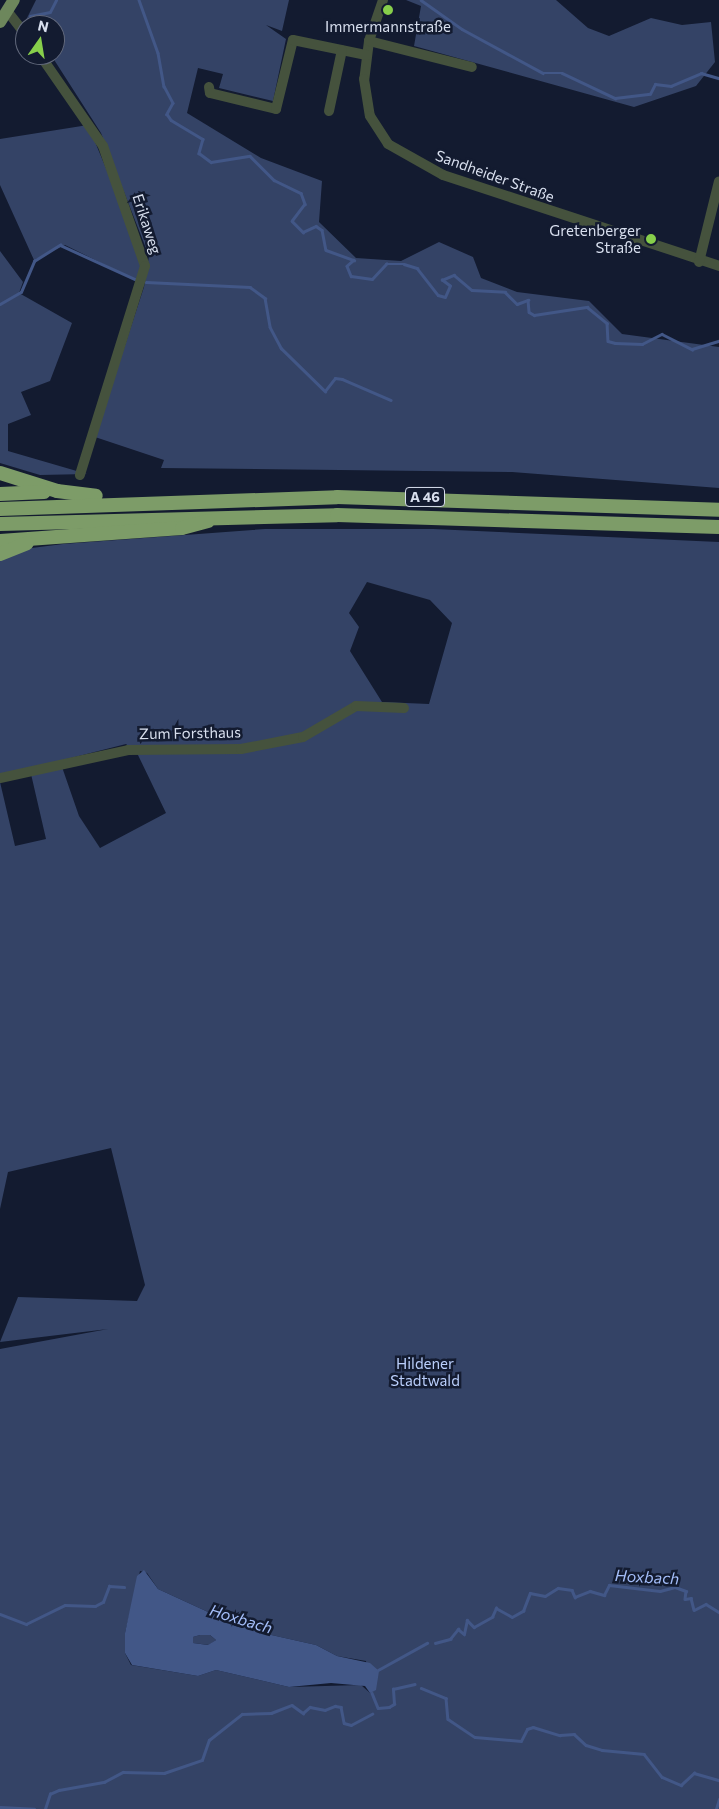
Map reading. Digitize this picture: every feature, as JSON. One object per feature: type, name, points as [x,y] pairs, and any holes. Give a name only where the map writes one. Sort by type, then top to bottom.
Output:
[{"type":"highway","points":[[0,472],[57,491]]},
{"type":"highway","points":[[0,494],[57,491],[131,501]]},
{"type":"highway","name":"A 46","points":[[0,509],[131,501],[450,498],[719,510]]},
{"type":"highway","points":[[0,541],[182,528],[225,516]]},
{"type":"highway","name":"A 46","points":[[0,524],[225,516],[450,516],[719,528]]},
{"type":"highway","points":[[0,554],[47,537]]},
{"type":"main road","points":[[4,17],[14,0]]},
{"type":"street","name":"Sandheider Straße","points":[[383,0],[369,41],[364,79],[370,116],[388,144],[407,158],[475,186],[699,262],[719,271]]},
{"type":"street","points":[[4,17],[15,26]]},
{"type":"street","points":[[209,87],[210,93],[276,109],[293,40],[366,55]]},
{"type":"street","points":[[369,41],[472,67]]},
{"type":"street","points":[[329,111],[342,50]]},
{"type":"street","name":"Erikaweg","points":[[47,65],[103,146],[145,266],[80,475]]},
{"type":"street","points":[[699,262],[719,181]]},
{"type":"street","name":"Sandheider Straße","points":[[699,262],[719,266]]},
{"type":"street","name":"Zum Forsthaus","points":[[0,778],[128,750],[241,748],[303,736],[356,706],[404,708]]},
{"type":"green space","points":[[36,0],[289,0],[282,31],[266,25],[286,39],[273,101],[219,88],[223,74],[198,68],[187,113],[261,158],[322,181],[319,222],[356,258],[401,261],[439,242],[473,257],[481,278],[517,292],[589,301],[622,334],[719,347],[719,488],[512,472],[161,468],[164,460],[95,437],[144,287],[149,256],[101,133],[57,65],[65,65],[65,15],[28,15]]},
{"type":"green space","points":[[406,0],[556,0],[588,28],[609,36],[651,18],[682,25],[711,22],[715,62],[696,86],[634,107],[414,46],[421,6]]},
{"type":"green space","points":[[88,125],[142,255],[140,282],[65,245],[34,260],[0,185],[0,139]]},
{"type":"green space","points":[[0,251],[23,282],[19,293],[72,323],[50,381],[21,392],[31,415],[8,424],[8,451],[87,474],[40,475],[0,463]]},
{"type":"green space","name":"Hildener Stadtwald","points":[[265,529],[433,529],[719,542],[719,1809],[0,1809],[0,1349],[108,1329],[0,1342],[18,1297],[137,1301],[145,1285],[111,1148],[8,1172],[0,1209],[0,782],[15,846],[46,839],[31,774],[62,767],[79,816],[100,848],[166,813],[137,753],[126,744],[0,776],[0,560],[16,550],[63,544]],"holes":[[[367,582],[430,600],[452,623],[429,704],[382,702],[350,651],[359,627],[349,613]],[[140,1571],[147,1573],[158,1589],[208,1612],[267,1634],[316,1645],[337,1656],[366,1661],[370,1693],[361,1685],[289,1687],[216,1670],[198,1676],[131,1665],[125,1653],[125,1633]]]},
{"type":"green space","points":[[210,1635],[216,1640],[209,1645],[193,1643],[193,1637]]},
{"type":"shaded area","points":[[144,1570],[158,1589],[208,1612],[267,1634],[316,1645],[337,1656],[370,1663],[379,1671],[376,1690],[370,1693],[365,1686],[331,1683],[289,1687],[216,1670],[198,1676],[132,1665],[125,1653],[125,1633],[137,1576]],"holes":[[[210,1635],[216,1640],[208,1645],[193,1643],[193,1637]]]},
{"type":"waterway","points":[[35,15],[50,12],[56,0]]},
{"type":"waterway","points":[[139,0],[158,53],[164,86],[173,103],[167,114],[171,120],[203,139],[199,153],[211,162],[250,156],[274,180],[301,193],[305,204],[292,221],[303,232],[316,226],[322,230],[326,250],[354,260],[347,266],[351,276],[372,279],[386,264],[404,264],[417,268],[438,295],[445,297],[450,286],[442,280],[454,275],[472,290],[505,292],[517,304],[528,300],[529,312],[534,315],[587,307],[607,323],[608,341],[615,343],[642,344],[662,334],[692,349],[719,341]]},
{"type":"waterway","points":[[421,0],[462,29],[543,73],[562,73],[615,98],[650,94],[655,84],[671,86],[701,73],[719,78]]},
{"type":"waterway","points":[[0,304],[21,292],[34,261],[60,245],[137,280]]},
{"type":"waterway","points":[[146,282],[250,287],[265,298],[270,327],[281,348],[325,391],[335,378],[342,379],[391,400]]},
{"type":"waterway","name":"Hoxbach","points":[[435,1643],[450,1639],[458,1629],[464,1634],[467,1620],[474,1627],[492,1617],[496,1608],[512,1617],[523,1611],[530,1593],[545,1596],[558,1588],[572,1590],[575,1597],[590,1591],[604,1595],[609,1585],[660,1591],[675,1587],[686,1591],[685,1599],[691,1598],[694,1610],[706,1604],[719,1612]]},
{"type":"waterway","name":"Hoxbach","points":[[0,1614],[26,1624],[65,1605],[95,1606],[103,1602],[109,1586],[124,1587]]},
{"type":"waterway","name":"Hoxbach","points":[[378,1670],[427,1643]]},
{"type":"waterway","points":[[372,1693],[378,1708],[389,1707],[394,1704],[393,1689],[414,1684]]},
{"type":"waterway","points":[[421,1688],[446,1698],[448,1719],[475,1737],[521,1741],[527,1729],[533,1727],[560,1735],[574,1734],[586,1745],[602,1750],[644,1754],[662,1777],[681,1785],[694,1773],[719,1780]]},
{"type":"waterway","points":[[45,1809],[50,1794],[59,1790],[104,1782],[123,1772],[164,1773],[202,1760],[209,1740],[242,1714],[271,1713],[292,1705],[303,1713],[310,1707],[325,1710],[335,1706],[341,1707],[344,1723],[351,1725],[372,1714]]},
{"type":"waterway","points":[[716,1809],[719,1799]]},
{"type":"waterway","points":[[0,1807],[34,1809]]},
{"type":"place","name":"Immermannstraße","points":[[388,10]]},
{"type":"place","name":"Gretenberger Straße","points":[[651,239]]}]
